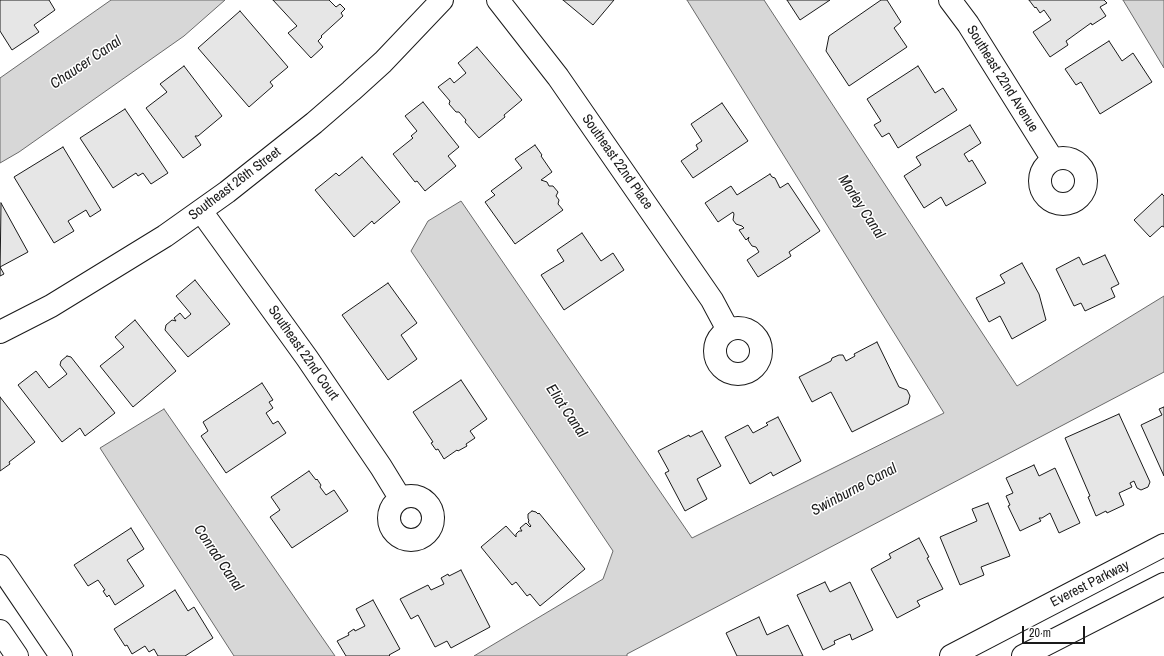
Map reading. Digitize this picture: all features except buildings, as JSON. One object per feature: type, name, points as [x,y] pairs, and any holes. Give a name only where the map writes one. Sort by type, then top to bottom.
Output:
[{"type":"street","name":"Southeast 26th Street","points":[[0,332],[72,293],[165,236],[201,211],[347,96],[384,62],[442,0]]},
{"type":"street","name":"Southeast 22nd Place","points":[[498,0],[572,96],[712,300],[728,330]]},
{"type":"street","name":"Southeast 22nd Avenue","points":[[950,0],[968,24],[1053,160]]},
{"type":"street","name":"Southeast 22nd Court","points":[[201,211],[307,358],[381,467],[400,498]]},
{"type":"street","name":"Everest Parkway","points":[[951,656],[1164,545]]},
{"type":"street","points":[[0,566],[61,656]]},
{"type":"street","points":[[1023,656],[1164,584]]},
{"type":"street","points":[[0,631],[17,656]]},
{"type":"water","name":"Chaucer Canal","points":[[111,0],[225,0],[184,36],[19,152],[0,163],[0,78]]},
{"type":"water","points":[[687,0],[764,0],[1017,386],[1164,296],[1164,372],[627,654],[627,656],[474,656],[603,579],[613,551],[411,251],[428,221],[461,201],[692,538],[944,413]]},
{"type":"water","points":[[1123,0],[1164,0],[1164,68]]},
{"type":"water","name":"Conrad Canal","points":[[164,409],[335,656],[234,656],[100,448]]},
{"type":"water label","name":"Morley Canal","points":[[861,207]]},
{"type":"water label","name":"Eliot Canal","points":[[566,411]]},
{"type":"water label","name":"Swinburne Canal","points":[[854,490]]}]
